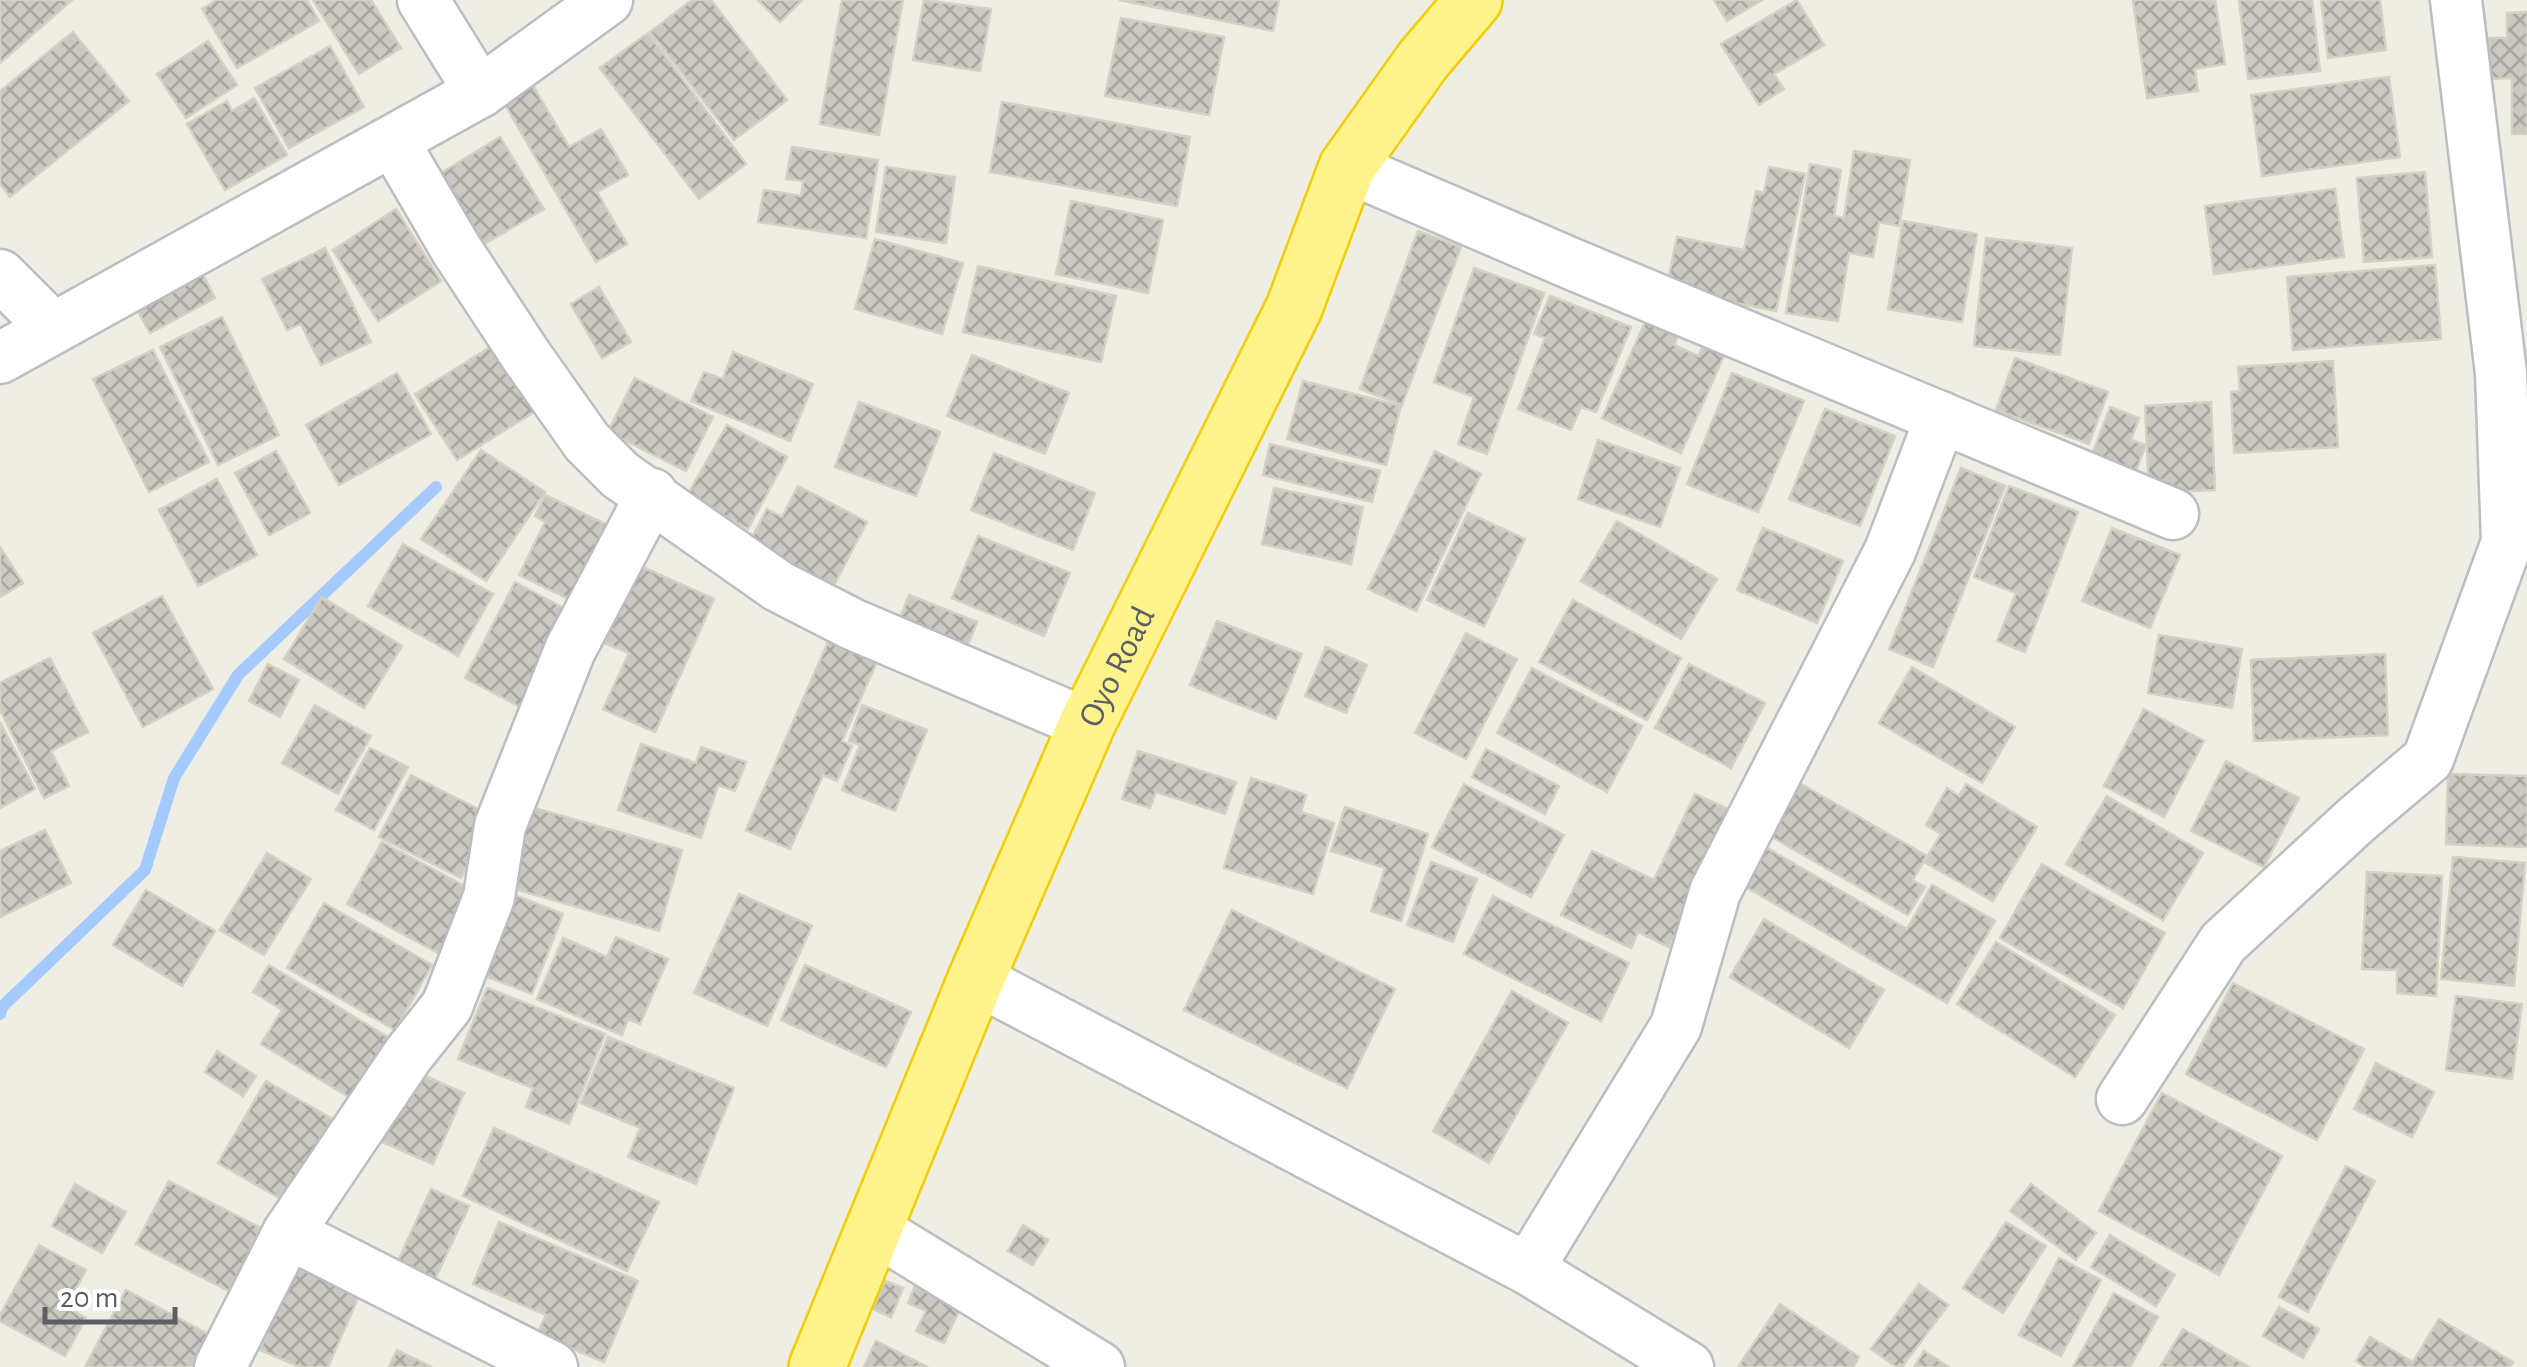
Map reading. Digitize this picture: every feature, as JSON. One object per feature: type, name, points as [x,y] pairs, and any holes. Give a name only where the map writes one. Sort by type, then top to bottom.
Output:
[{"type":"highway","name":"Oyo Road","points":[[817,1367],[976,979],[1087,724],[1294,308],[1347,167],[1423,60],[1474,0]]},
{"type":"street","points":[[424,0],[480,92]]},
{"type":"street","points":[[0,358],[480,92],[606,0]]},
{"type":"street","points":[[2122,1099],[2223,943],[2356,820],[2428,760],[2506,542],[2501,373],[2456,0]]},
{"type":"street","points":[[393,141],[456,249],[587,442],[620,474],[778,586],[852,624],[1087,724]]},
{"type":"street","points":[[1347,167],[2173,514]]},
{"type":"street","points":[[0,275],[52,328]]},
{"type":"street","points":[[1528,1268],[1676,1026],[1715,892],[1890,551],[1941,417]]},
{"type":"street","points":[[220,1367],[288,1233],[408,1055],[447,1006],[489,897],[500,826],[570,650],[652,494]]},
{"type":"street","points":[[976,979],[1528,1268],[1688,1367]]},
{"type":"street","points":[[874,1229],[1099,1367]]},
{"type":"street","points":[[288,1233],[552,1367]]},
{"type":"building","points":[[0,0],[72,0],[0,63]]},
{"type":"building","points":[[217,0],[307,0],[319,21],[237,68],[202,9]]},
{"type":"building","points":[[313,0],[371,0],[401,48],[359,74]]},
{"type":"building","points":[[692,0],[711,0],[787,100],[734,140],[650,32]]},
{"type":"building","points":[[758,0],[802,0],[780,22]]},
{"type":"building","points":[[842,0],[903,0],[879,135],[820,124]]},
{"type":"building","points":[[924,0],[991,9],[980,71],[913,60]]},
{"type":"building","points":[[1119,0],[1279,0],[1273,31]]},
{"type":"building","points":[[1714,0],[1762,0],[1727,21]]},
{"type":"building","points":[[1797,0],[1824,45],[1774,74],[1784,89],[1759,105],[1721,44]]},
{"type":"building","points":[[2133,0],[2215,0],[2225,64],[2195,69],[2198,91],[2147,98]]},
{"type":"building","points":[[2239,0],[2312,0],[2320,71],[2248,79]]},
{"type":"building","points":[[2321,0],[2380,0],[2386,50],[2328,58]]},
{"type":"building","points":[[2527,12],[2527,134],[2512,134],[2512,78],[2490,79],[2489,38],[2507,38],[2507,13]]},
{"type":"building","points":[[1121,18],[1224,37],[1209,115],[1105,96]]},
{"type":"building","points":[[73,32],[129,101],[10,197],[0,184],[0,91]]},
{"type":"building","points":[[648,33],[746,164],[699,199],[600,68]]},
{"type":"building","points":[[208,41],[237,85],[186,118],[157,74]]},
{"type":"building","points":[[330,46],[364,107],[289,148],[255,88]]},
{"type":"building","points":[[2389,77],[2400,157],[2262,176],[2251,95]]},
{"type":"building","points":[[529,79],[569,147],[601,129],[628,175],[597,192],[627,244],[596,262],[500,96]]},
{"type":"building","points":[[254,98],[287,155],[225,190],[187,124],[227,101],[232,111]]},
{"type":"building","points":[[1002,102],[1190,137],[1177,206],[990,172]]},
{"type":"building","points":[[500,137],[544,209],[481,246],[438,175]]},
{"type":"building","points":[[792,147],[878,160],[866,238],[758,222],[764,190],[801,196],[803,181],[786,179]]},
{"type":"building","points":[[1854,151],[1910,160],[1899,226],[1879,222],[1873,257],[1849,253],[1838,321],[1786,313],[1810,164],[1841,170],[1834,216],[1844,218]]},
{"type":"building","points":[[886,167],[955,177],[946,243],[876,232]]},
{"type":"building","points":[[1769,167],[1805,174],[1776,311],[1666,289],[1677,237],[1744,250],[1756,191],[1764,193]]},
{"type":"building","points":[[2425,172],[2432,257],[2364,262],[2357,178]]},
{"type":"building","points":[[2335,189],[2344,257],[2214,274],[2205,206]]},
{"type":"building","points":[[1071,201],[1163,220],[1148,293],[1056,274]]},
{"type":"building","points":[[396,209],[441,281],[378,321],[333,250]]},
{"type":"building","points":[[1903,221],[1977,234],[1962,322],[1888,309]]},
{"type":"building","points":[[1418,231],[1461,247],[1402,405],[1360,389]]},
{"type":"building","points":[[1986,238],[2072,248],[2060,355],[1974,346]]},
{"type":"building","points":[[875,239],[963,263],[942,334],[855,309]]},
{"type":"building","points":[[325,248],[371,342],[321,365],[301,324],[287,330],[262,279]]},
{"type":"building","points":[[2435,265],[2441,339],[2293,350],[2287,277]]},
{"type":"building","points":[[978,266],[1116,296],[1101,362],[963,332]]},
{"type":"building","points":[[199,267],[215,298],[150,333],[133,302]]},
{"type":"building","points":[[1474,268],[1544,293],[1487,454],[1458,444],[1474,397],[1434,382]]},
{"type":"building","points":[[599,287],[631,342],[602,358],[571,304]]},
{"type":"building","points":[[1550,296],[1631,327],[1596,412],[1581,407],[1571,430],[1518,409],[1545,338],[1534,334]]},
{"type":"building","points":[[1651,309],[1684,323],[1674,345],[1698,356],[1709,333],[1730,342],[1681,453],[1602,418]]},
{"type":"building","points":[[222,317],[279,435],[218,465],[160,347]]},
{"type":"building","points":[[492,346],[534,412],[457,460],[415,394]]},
{"type":"building","points":[[153,350],[209,462],[149,492],[93,379]]},
{"type":"building","points":[[733,352],[813,384],[790,441],[691,401],[704,372],[723,379]]},
{"type":"building","points":[[972,355],[1069,393],[1045,454],[947,416]]},
{"type":"building","points":[[2015,358],[2108,392],[2089,444],[1996,410]]},
{"type":"building","points":[[2333,361],[2338,447],[2234,453],[2231,392],[2240,391],[2238,367]]},
{"type":"building","points":[[397,373],[431,434],[339,485],[306,425]]},
{"type":"building","points":[[1732,373],[1804,401],[1758,512],[1687,484]]},
{"type":"building","points":[[635,378],[713,417],[686,471],[608,432]]},
{"type":"building","points":[[1303,381],[1401,406],[1386,465],[1287,439]]},
{"type":"building","points":[[859,402],[940,432],[916,496],[835,467]]},
{"type":"building","points":[[2211,402],[2215,490],[2149,493],[2145,406]]},
{"type":"building","points":[[2110,407],[2139,418],[2131,440],[2146,445],[2134,476],[2090,460]]},
{"type":"building","points":[[1825,409],[1895,436],[1860,526],[1789,499]]},
{"type":"building","points":[[727,425],[787,457],[748,529],[687,496]]},
{"type":"building","points":[[1598,440],[1680,468],[1660,527],[1578,499]]},
{"type":"building","points":[[1270,444],[1380,471],[1372,502],[1263,475]]},
{"type":"building","points":[[481,450],[545,492],[486,581],[421,539]]},
{"type":"building","points":[[276,451],[310,513],[269,535],[235,473]]},
{"type":"building","points":[[1435,451],[1481,474],[1416,611],[1368,589]]},
{"type":"building","points":[[994,453],[1095,493],[1073,550],[971,510]]},
{"type":"building","points":[[1961,468],[2005,486],[1933,667],[1889,649]]},
{"type":"building","points":[[217,479],[257,555],[198,586],[159,510]]},
{"type":"building","points":[[798,486],[867,522],[832,589],[748,545],[767,509],[782,517]]},
{"type":"building","points":[[2009,486],[2078,512],[2025,652],[1997,641],[2016,593],[1974,577]]},
{"type":"building","points":[[1274,488],[1363,507],[1351,564],[1262,544]]},
{"type":"building","points":[[545,495],[616,529],[579,604],[519,575],[545,522],[535,516]]},
{"type":"building","points":[[1468,513],[1525,539],[1484,626],[1427,600]]},
{"type":"building","points":[[1617,521],[1717,579],[1681,639],[1581,581]]},
{"type":"building","points":[[1763,528],[1843,561],[1817,623],[1737,590]]},
{"type":"building","points":[[2112,528],[2180,555],[2150,628],[2082,601]]},
{"type":"building","points":[[978,536],[1070,573],[1044,636],[952,598]]},
{"type":"building","points":[[403,544],[493,594],[458,656],[368,606]]},
{"type":"building","points":[[0,547],[23,583],[0,597]]},
{"type":"building","points":[[638,565],[714,599],[655,732],[603,709],[629,653],[602,642]]},
{"type":"building","points":[[515,582],[571,612],[522,708],[465,678]]},
{"type":"building","points":[[909,595],[977,622],[962,660],[894,634]]},
{"type":"building","points":[[162,596],[213,689],[143,727],[93,633]]},
{"type":"building","points":[[322,597],[402,646],[364,708],[284,659]]},
{"type":"building","points":[[1573,600],[1681,658],[1647,720],[1539,662]]},
{"type":"building","points":[[1217,621],[1302,654],[1276,719],[1190,685]]},
{"type":"building","points":[[1466,633],[1517,659],[1466,759],[1415,733]]},
{"type":"building","points":[[831,635],[879,657],[842,741],[852,746],[837,781],[823,775],[790,849],[746,830]]},
{"type":"building","points":[[2159,635],[2242,649],[2232,708],[2148,693]]},
{"type":"building","points":[[1326,647],[1367,665],[1346,713],[1305,696]]},
{"type":"building","points":[[2385,654],[2388,735],[2254,741],[2251,660]]},
{"type":"building","points":[[50,658],[88,732],[51,751],[69,786],[44,798],[0,710],[0,683]]},
{"type":"building","points":[[268,664],[299,680],[280,717],[249,701]]},
{"type":"building","points":[[1689,664],[1765,703],[1731,768],[1655,728]]},
{"type":"building","points":[[1912,667],[2015,727],[1982,783],[1879,723]]},
{"type":"building","points":[[1532,668],[1642,726],[1607,792],[1497,733]]},
{"type":"building","points":[[315,705],[371,736],[338,794],[282,763]]},
{"type":"building","points":[[862,705],[927,730],[895,811],[842,790],[860,745],[849,741]]},
{"type":"building","points":[[2144,709],[2204,741],[2164,817],[2104,786]]},
{"type":"building","points":[[0,722],[35,789],[0,808]]},
{"type":"building","points":[[641,744],[696,763],[701,747],[746,762],[735,791],[718,785],[701,838],[618,810]]},
{"type":"building","points":[[370,748],[408,767],[374,830],[336,810]]},
{"type":"building","points":[[1486,749],[1559,786],[1545,814],[1472,777]]},
{"type":"building","points":[[1138,751],[1236,782],[1225,814],[1156,792],[1150,808],[1122,799]]},
{"type":"building","points":[[2226,761],[2299,798],[2264,867],[2191,831]]},
{"type":"building","points":[[2448,774],[2527,776],[2527,847],[2446,844]]},
{"type":"building","points":[[411,775],[492,816],[461,878],[379,837]]},
{"type":"building","points":[[1251,778],[1306,795],[1301,812],[1334,823],[1313,894],[1224,868]]},
{"type":"building","points":[[1796,781],[1927,856],[1913,880],[1925,887],[1908,915],[1765,833]]},
{"type":"building","points":[[1464,784],[1564,835],[1531,897],[1432,847]]},
{"type":"building","points":[[1966,784],[2037,827],[1993,901],[1924,862],[1941,834],[1926,825],[1947,788],[1959,796]]},
{"type":"building","points":[[1695,794],[1735,812],[1669,947],[1638,932],[1631,948],[1561,915],[1592,851],[1654,880]]},
{"type":"building","points":[[2107,796],[2203,853],[2163,920],[2066,864]]},
{"type":"building","points":[[524,805],[682,850],[659,931],[501,885]]},
{"type":"building","points":[[1345,807],[1428,834],[1401,921],[1371,911],[1385,868],[1331,851]]},
{"type":"building","points":[[45,830],[71,883],[0,917],[0,851]]},
{"type":"building","points":[[382,842],[478,893],[444,956],[347,904]]},
{"type":"building","points":[[1760,844],[1907,929],[1932,885],[1995,921],[1947,1003],[1737,882]]},
{"type":"building","points":[[267,853],[311,879],[264,955],[220,930]]},
{"type":"building","points":[[2453,857],[2525,863],[2514,986],[2441,979]]},
{"type":"building","points":[[1431,862],[1477,879],[1453,942],[1407,925]]},
{"type":"building","points":[[2042,864],[2165,933],[2123,1008],[2000,938]]},
{"type":"building","points":[[2367,872],[2442,876],[2436,996],[2397,993],[2397,970],[2362,969]]},
{"type":"building","points":[[146,890],[215,931],[182,986],[113,945]]},
{"type":"building","points":[[512,894],[563,914],[532,994],[480,974]]},
{"type":"building","points":[[739,894],[812,926],[767,1026],[694,993]]},
{"type":"building","points":[[1493,896],[1629,963],[1601,1021],[1464,954]]},
{"type":"building","points":[[324,903],[432,965],[395,1030],[287,968]]},
{"type":"building","points":[[1232,910],[1395,989],[1347,1088],[1184,1010]]},
{"type":"building","points":[[1764,919],[1884,990],[1849,1048],[1730,977]]},
{"type":"building","points":[[616,937],[668,959],[640,1024],[628,1019],[622,1035],[537,999],[563,938],[607,957]]},
{"type":"building","points":[[1996,942],[2115,1015],[2075,1077],[1957,1004]]},
{"type":"building","points":[[269,965],[396,1042],[359,1103],[261,1044],[282,1010],[253,992]]},
{"type":"building","points":[[805,965],[911,1012],[886,1067],[781,1020]]},
{"type":"building","points":[[2233,983],[2364,1049],[2317,1140],[2186,1074]]},
{"type":"building","points":[[487,988],[605,1034],[569,1124],[526,1107],[533,1088],[458,1059]]},
{"type":"building","points":[[1512,991],[1568,1023],[1489,1163],[1433,1131]]},
{"type":"building","points":[[2456,996],[2522,1004],[2512,1079],[2446,1070]]},
{"type":"building","points":[[608,1037],[734,1088],[696,1184],[628,1157],[640,1128],[581,1103]]},
{"type":"building","points":[[217,1051],[256,1076],[243,1096],[205,1072]]},
{"type":"building","points":[[2376,1063],[2434,1092],[2412,1137],[2354,1109]]},
{"type":"building","points":[[411,1070],[464,1093],[433,1164],[380,1141]]},
{"type":"building","points":[[266,1081],[343,1125],[295,1207],[218,1163]]},
{"type":"building","points":[[2162,1093],[2282,1156],[2219,1275],[2099,1211]]},
{"type":"building","points":[[494,1128],[659,1202],[627,1271],[463,1196]]},
{"type":"building","points":[[2346,1166],[2375,1181],[2308,1312],[2279,1297]]},
{"type":"building","points":[[169,1181],[261,1228],[229,1291],[136,1244]]},
{"type":"building","points":[[75,1184],[126,1212],[102,1253],[52,1226]]},
{"type":"building","points":[[2031,1184],[2096,1233],[2076,1260],[2010,1211]]},
{"type":"building","points":[[431,1189],[469,1206],[431,1288],[393,1272]]},
{"type":"building","points":[[499,1222],[638,1281],[604,1362],[537,1334],[546,1315],[473,1284]]},
{"type":"building","points":[[2006,1222],[2046,1246],[2003,1313],[1963,1288]]},
{"type":"building","points":[[1023,1225],[1048,1240],[1033,1265],[1008,1251]]},
{"type":"building","points":[[2110,1235],[2175,1275],[2156,1306],[2091,1267]]},
{"type":"building","points":[[39,1245],[86,1270],[66,1307],[86,1318],[65,1356],[0,1321]]},
{"type":"building","points":[[2059,1258],[2101,1280],[2061,1356],[2019,1335]]},
{"type":"building","points":[[298,1261],[362,1289],[328,1367],[300,1367],[260,1350]]},
{"type":"building","points":[[885,1281],[903,1288],[891,1317],[873,1309]]},
{"type":"building","points":[[916,1283],[962,1304],[944,1343],[916,1331],[926,1311],[908,1303]]},
{"type":"building","points":[[1919,1284],[1948,1305],[1902,1367],[1896,1367],[1871,1349]]},
{"type":"building","points":[[126,1290],[208,1334],[191,1367],[85,1367]]},
{"type":"building","points":[[2114,1293],[2158,1317],[2130,1367],[2073,1367]]},
{"type":"building","points":[[1780,1304],[1859,1357],[1853,1367],[1738,1367]]},
{"type":"building","points":[[2279,1307],[2319,1329],[2303,1358],[2263,1336]]},
{"type":"building","points":[[2439,1319],[2513,1362],[2510,1367],[2365,1367],[2356,1361],[2370,1337],[2413,1362]]},
{"type":"building","points":[[2183,1329],[2249,1367],[2160,1367]]},
{"type":"building","points":[[876,1341],[928,1367],[864,1367]]},
{"type":"building","points":[[397,1350],[432,1367],[389,1367]]},
{"type":"building","points":[[1924,1351],[1949,1367],[1914,1367]]},
{"type":"waterway","points":[[0,1014],[2,1007],[145,870],[174,778],[238,675],[436,487]]}]
